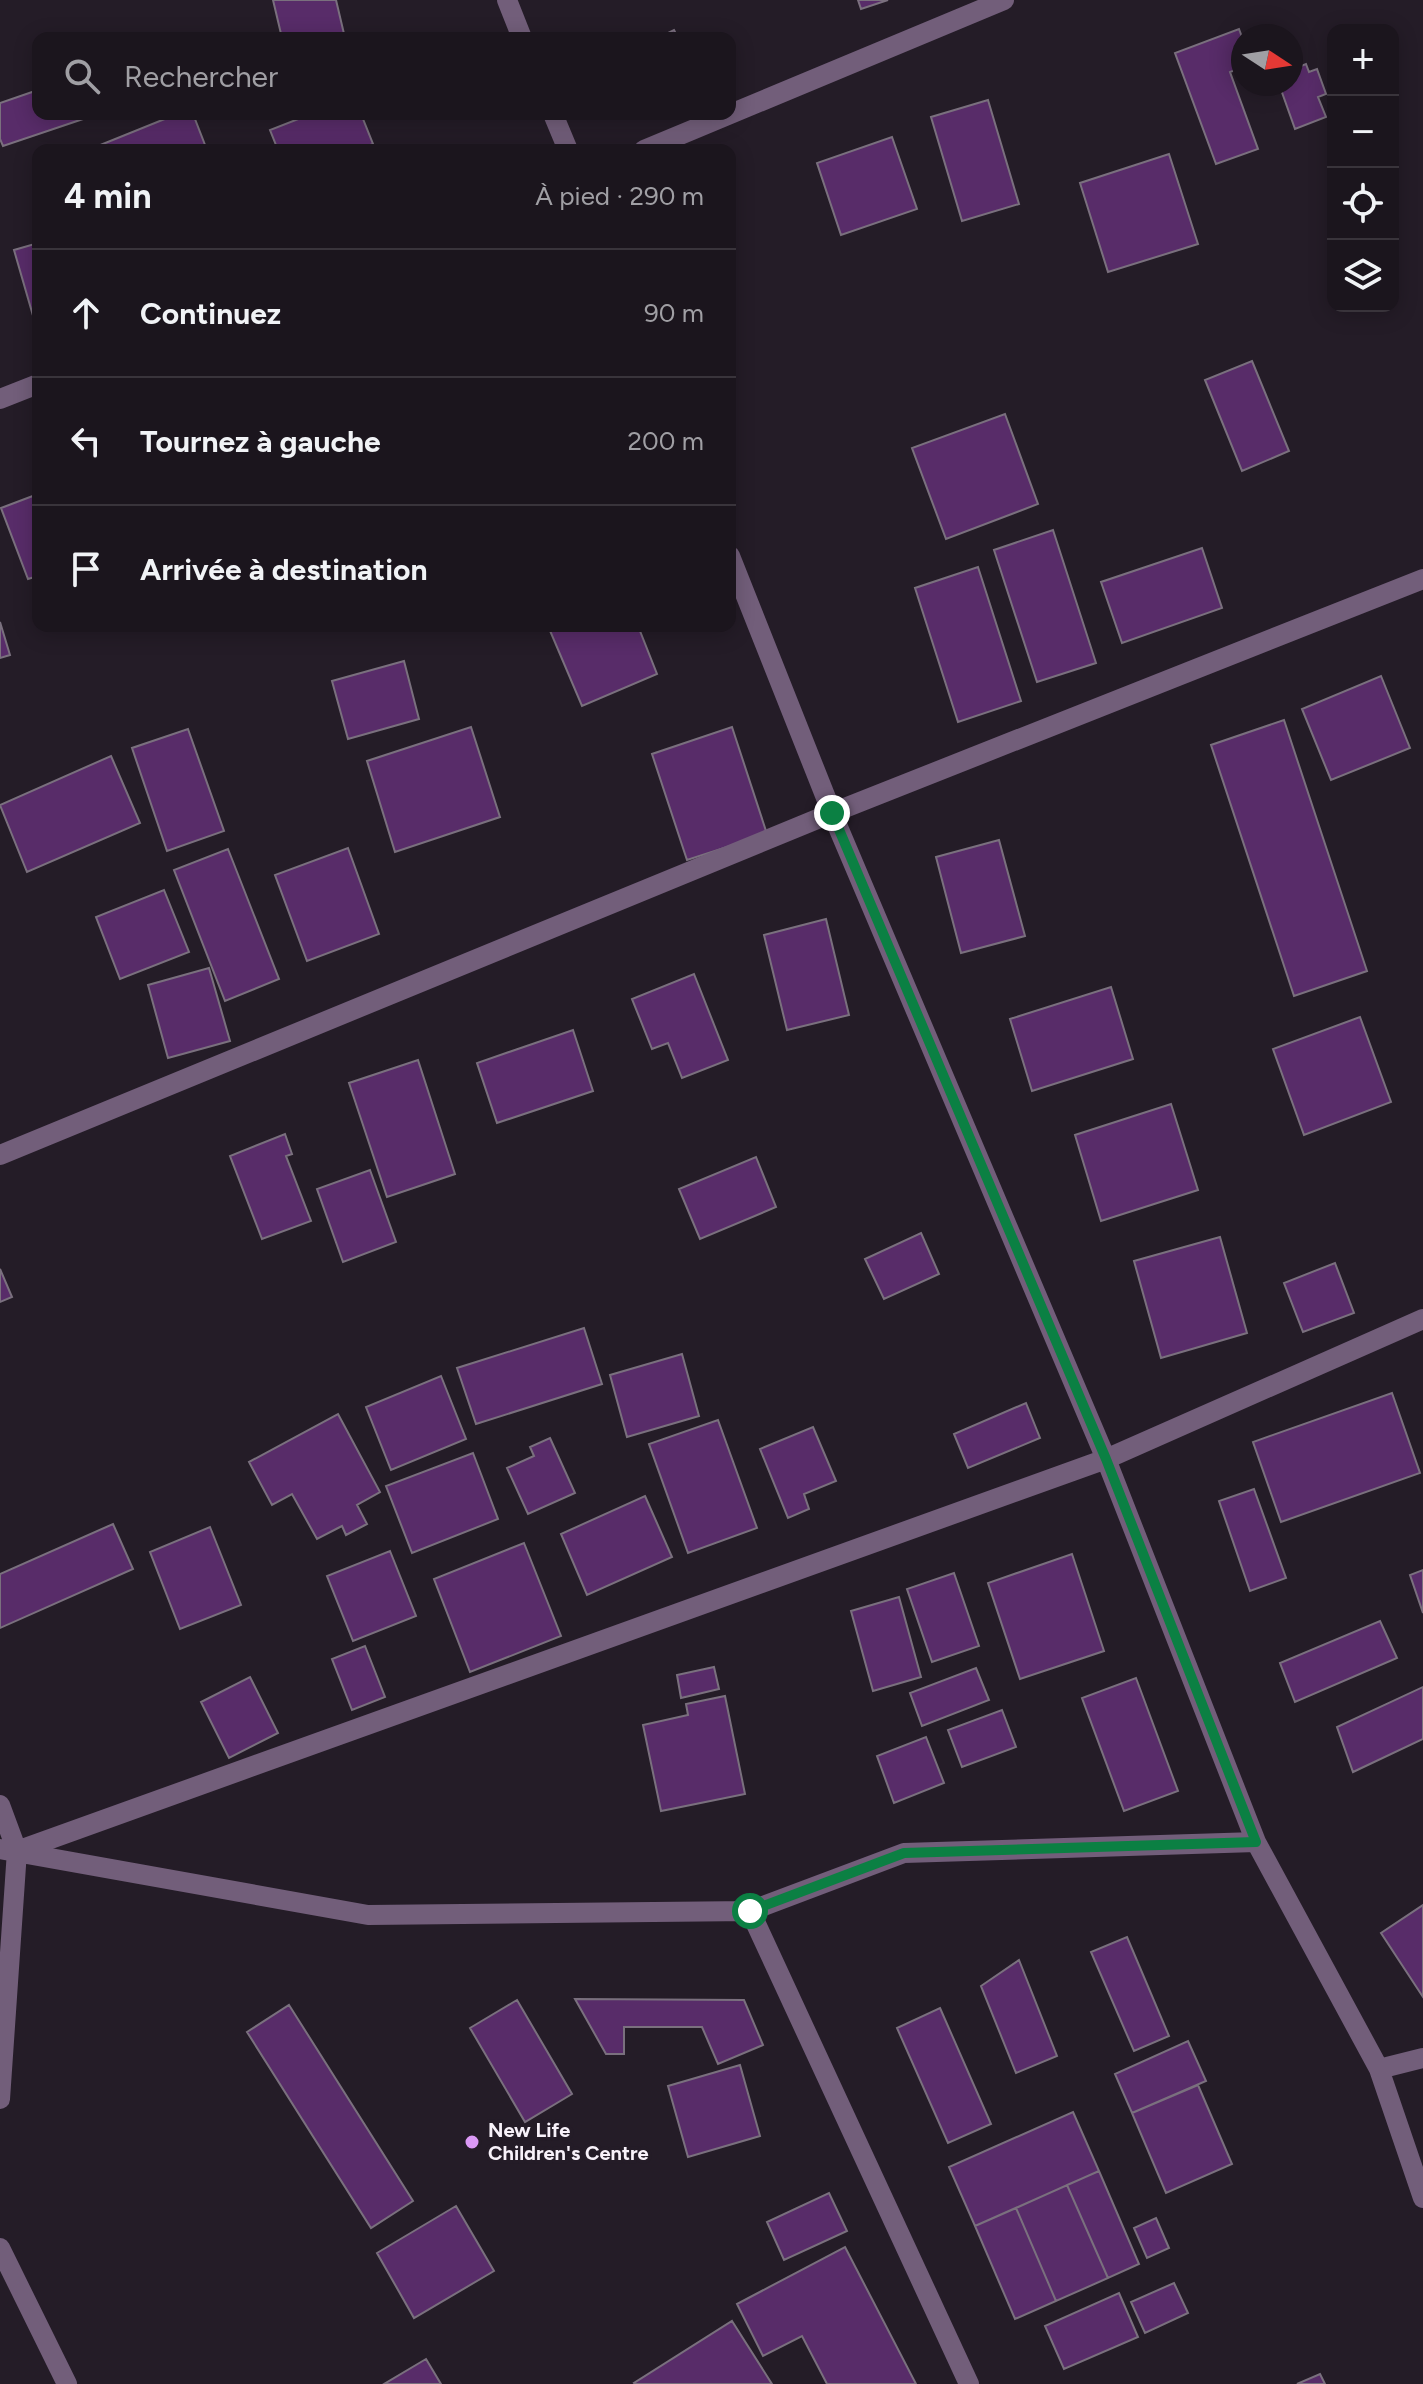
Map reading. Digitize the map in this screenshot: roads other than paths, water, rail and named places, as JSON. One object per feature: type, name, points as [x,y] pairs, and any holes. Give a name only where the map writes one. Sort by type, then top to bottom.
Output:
[{"type":"street","points":[[507,0],[520,32]]},
{"type":"street","points":[[736,112],[1004,0]]},
{"type":"street","points":[[556,120],[566,144]]},
{"type":"street","points":[[658,144],[716,120]]},
{"type":"street","points":[[0,399],[32,386]]},
{"type":"street","points":[[736,571],[832,813],[1106,1459],[1256,1842],[1379,2069],[1423,2198]]},
{"type":"street","points":[[0,1155],[832,813],[1423,579]]},
{"type":"street","points":[[8,1850],[1106,1459],[1423,1319]]},
{"type":"street","points":[[0,1805],[8,1850],[0,2099]]},
{"type":"street","points":[[8,1850],[368,1915],[750,1911],[904,1853],[1256,1842]]},
{"type":"street","points":[[750,1911],[969,2384]]},
{"type":"street","points":[[1379,2069],[1423,2058]]},
{"type":"street","points":[[0,2248],[67,2384]]},
{"type":"place","name":"New Life Children's Centre","points":[[472,2142]]}]
